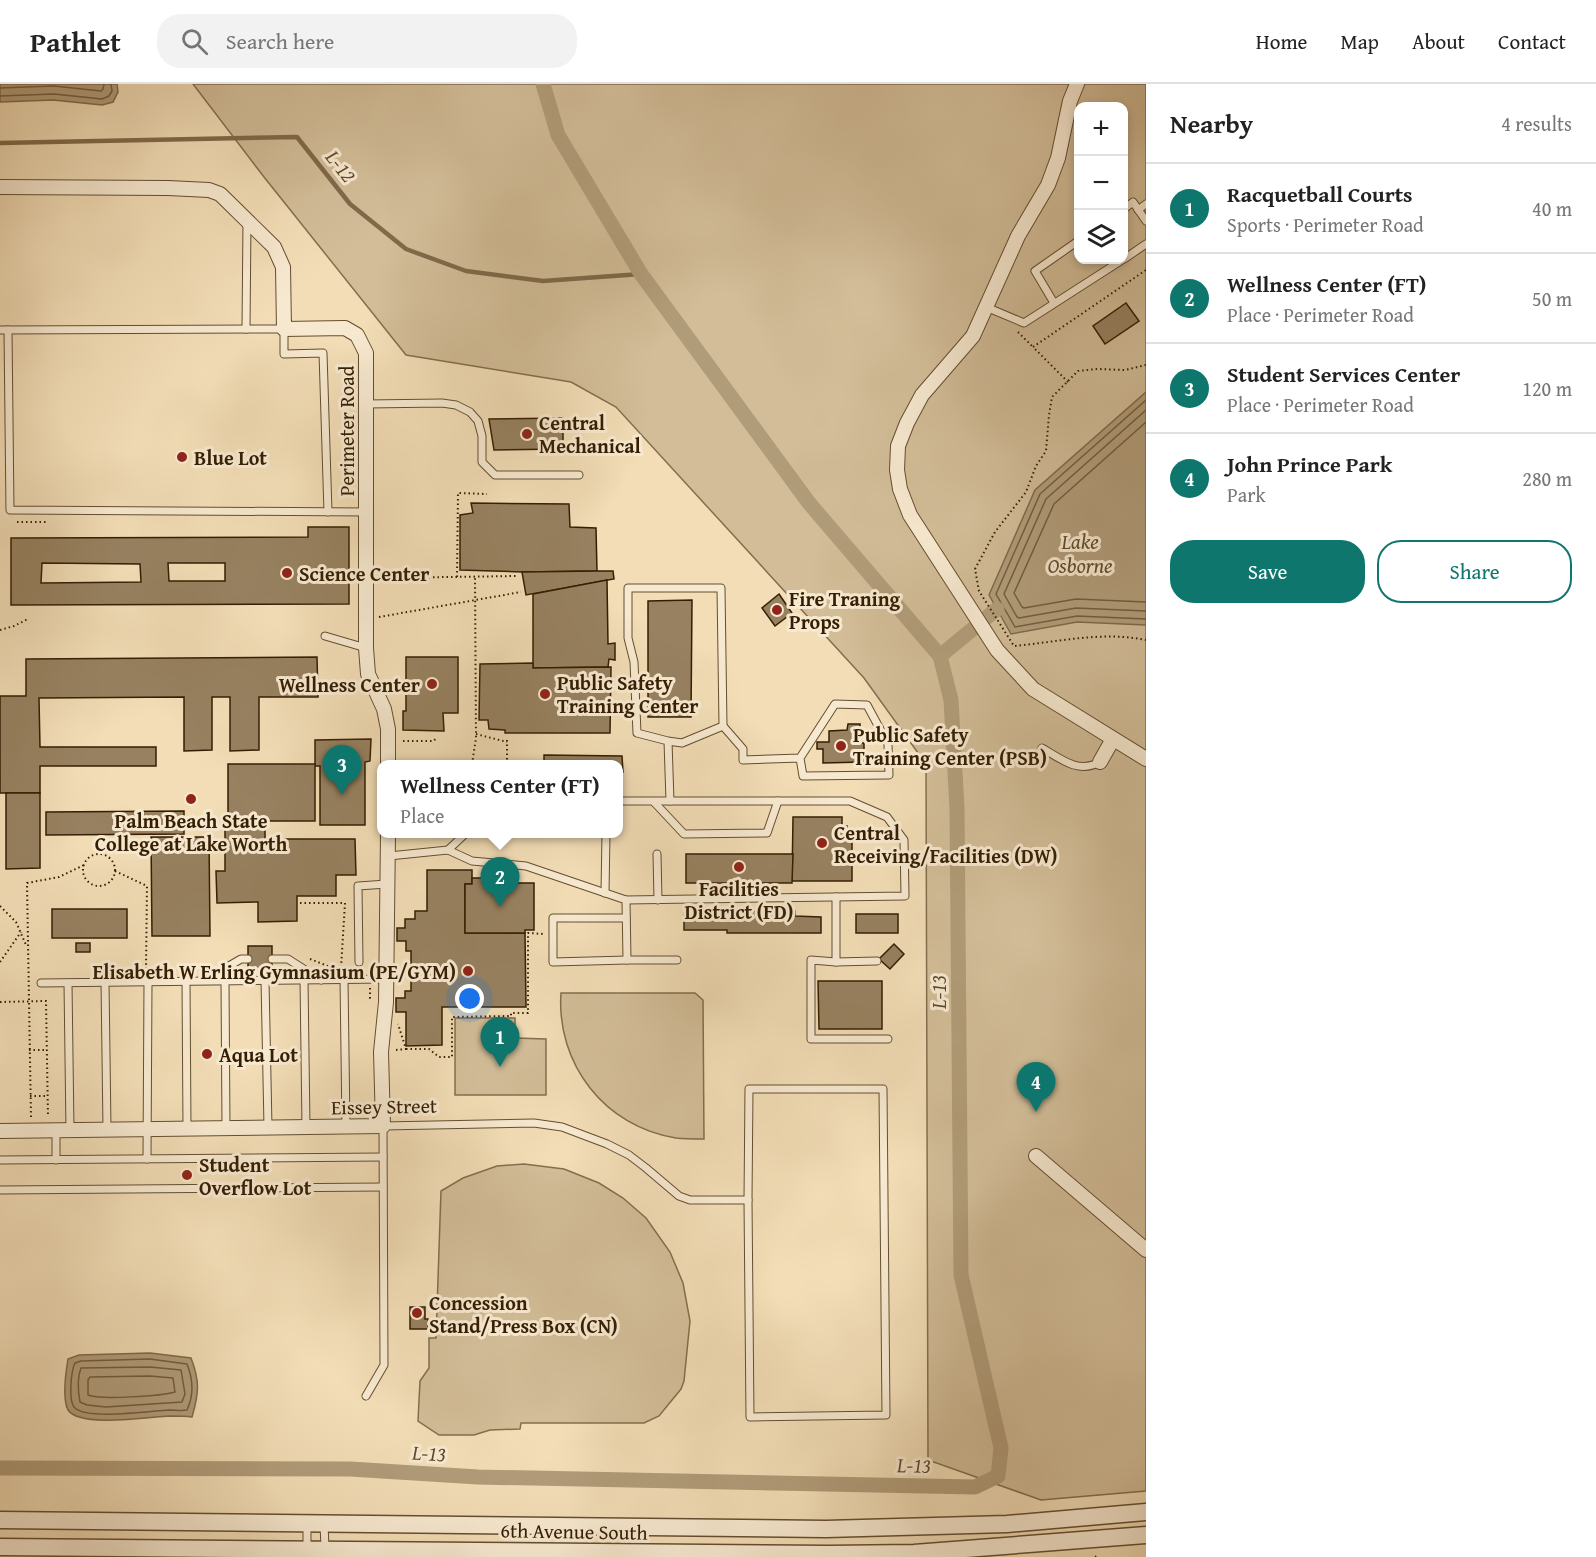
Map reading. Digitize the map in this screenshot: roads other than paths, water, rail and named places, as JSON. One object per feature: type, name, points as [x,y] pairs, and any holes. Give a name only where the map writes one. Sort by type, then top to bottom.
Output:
[{"type":"street","points":[[1077,84],[1070,101],[1058,158],[1048,185],[1018,237],[972,336],[922,395],[907,423],[898,446],[897,470],[900,489],[910,515],[997,650],[1033,689],[1146,759]]},
{"type":"street","points":[[0,188],[158,188],[209,190],[220,194],[274,247],[283,267],[284,329]]},
{"type":"street","name":"Perimeter Road","points":[[284,329],[345,328],[357,335],[366,353],[366,648],[368,674],[384,709],[388,729],[388,760]]},
{"type":"street","points":[[1100,762],[1113,739]]},
{"type":"street","points":[[383,1126],[381,1052],[386,1002],[388,838]]},
{"type":"street","name":"Eissey Street","points":[[0,1131],[58,1126],[148,1129],[383,1126]]},
{"type":"street","points":[[1036,1156],[1146,1250]]},
{"type":"street","name":"6th Avenue South","points":[[0,1520],[826,1529],[1007,1524],[1146,1512]]},
{"type":"street","name":"6th Avenue South","points":[[0,1547],[307,1553],[914,1553],[1146,1535]]},
{"type":"lane","points":[[1128,205],[1133,202],[1146,221]]},
{"type":"lane","points":[[1138,210],[1146,204]]},
{"type":"lane","points":[[246,330],[247,220]]},
{"type":"lane","points":[[1054,303],[1035,272],[1074,244]]},
{"type":"lane","points":[[1128,256],[1146,244]]},
{"type":"lane","points":[[986,307],[1024,323],[1115,264]]},
{"type":"lane","points":[[327,512],[323,353],[284,354],[284,329],[4,330],[10,510],[327,512],[366,512]]},
{"type":"lane","points":[[366,404],[442,403],[456,405],[470,411],[478,421],[482,436],[483,462],[495,475],[579,475]]},
{"type":"lane","points":[[723,726],[682,743],[638,733],[634,662],[628,638],[628,588],[721,588],[723,726],[743,749],[743,760],[800,758]]},
{"type":"lane","points":[[325,636],[366,648]]},
{"type":"lane","points":[[835,705],[867,705],[888,744],[889,775],[803,776],[800,758],[835,705]]},
{"type":"lane","points":[[668,741],[670,801]]},
{"type":"lane","points":[[1042,748],[1075,767],[1092,767],[1100,762]]},
{"type":"lane","points":[[388,856],[448,850],[472,861],[526,866],[626,900],[905,896],[904,840],[886,817],[850,801],[623,801]]},
{"type":"lane","points":[[654,802],[684,834],[766,833],[778,801]]},
{"type":"lane","points":[[448,850],[461,838]]},
{"type":"lane","points":[[605,893],[606,838]]},
{"type":"lane","points":[[657,854],[658,900]]},
{"type":"lane","points":[[359,962],[358,886],[387,884]]},
{"type":"lane","points":[[836,897],[836,962]]},
{"type":"lane","points":[[626,900],[627,960]]},
{"type":"lane","points":[[626,918],[553,918],[553,962],[677,960]]},
{"type":"lane","points":[[202,981],[241,959],[248,959]]},
{"type":"lane","points":[[272,959],[288,959],[321,980]]},
{"type":"lane","points":[[878,961],[811,960],[811,1039],[888,1039]]},
{"type":"lane","points":[[40,983],[386,979]]},
{"type":"lane","points":[[265,980],[268,1127]]},
{"type":"lane","points":[[304,980],[306,1126]]},
{"type":"lane","points":[[344,980],[346,1126]]},
{"type":"lane","points":[[186,981],[187,1128]]},
{"type":"lane","points":[[225,981],[226,1128]]},
{"type":"lane","points":[[56,1160],[68,982]]},
{"type":"lane","points":[[105,982],[107,1129]]},
{"type":"lane","points":[[147,1159],[148,982]]},
{"type":"lane","points":[[749,1089],[883,1089],[886,1415],[750,1417],[748,1200],[749,1089]]},
{"type":"lane","name":"Eissey Street","points":[[383,1126],[534,1124],[562,1127],[629,1155],[679,1196],[690,1200],[748,1200]]},
{"type":"lane","points":[[366,1396],[384,1365],[383,1126]]},
{"type":"lane","points":[[0,1160],[383,1157]]},
{"type":"lane","points":[[0,1190],[383,1187]]},
{"type":"lane","points":[[307,1523],[307,1553]]},
{"type":"lane","points":[[324,1523],[325,1553]]},
{"type":"water","points":[[0,84],[117,84],[118,92],[113,102],[102,105],[53,100],[0,102]]},
{"type":"water","name":"Lake Osborne","points":[[1146,392],[1146,625],[1077,622],[1011,634],[989,595],[1035,490]]},
{"type":"water","points":[[150,1353],[191,1358],[198,1387],[192,1417],[100,1420],[86,1419],[68,1410],[65,1392],[68,1359],[79,1355]]},
{"type":"waterway","name":"L-13","points":[[0,1468],[350,1469],[478,1477],[975,1487],[998,1476],[1001,1448],[961,1275],[957,808],[951,700],[940,656],[809,503],[641,274],[558,135],[543,84]]},
{"type":"waterway","name":"L-12","points":[[0,143],[297,137],[350,204],[406,249],[466,271],[543,281],[641,274]]},
{"type":"waterway","points":[[940,656],[997,609]]},
{"type":"place","name":"Central Mechanical","points":[[527,434]]},
{"type":"place","name":"Blue Lot","points":[[182,457]]},
{"type":"place","name":"Science Center","points":[[287,573]]},
{"type":"place","name":"Fire Traning Props","points":[[777,610]]},
{"type":"place","name":"Wellness Center","points":[[432,684]]},
{"type":"place","name":"Public Safety Training Center","points":[[545,694]]},
{"type":"place","name":"Public Safety Training Center (PSB)","points":[[841,746]]},
{"type":"place","name":"Student Services Center","points":[[342,795]]},
{"type":"place","name":"Palm Beach State College at Lake Worth","points":[[191,799]]},
{"type":"place","name":"Central Receiving/Facilities (DW)","points":[[822,843]]},
{"type":"place","name":"Facilities District (FD)","points":[[739,867]]},
{"type":"place","name":"Wellness Center (FT)","points":[[500,907]]},
{"type":"place","name":"Elisabeth W Erling Gymnasium (PE/GYM)","points":[[468,971]]},
{"type":"place","name":"Aqua Lot","points":[[207,1054]]},
{"type":"place","name":"Racquetball Courts","points":[[500,1067]]},
{"type":"place","name":"John Prince Park","points":[[1036,1112]]},
{"type":"place","name":"Student Overflow Lot","points":[[187,1175]]},
{"type":"place","name":"Concession Stand/Press Box (CN)","points":[[417,1313]]}]
